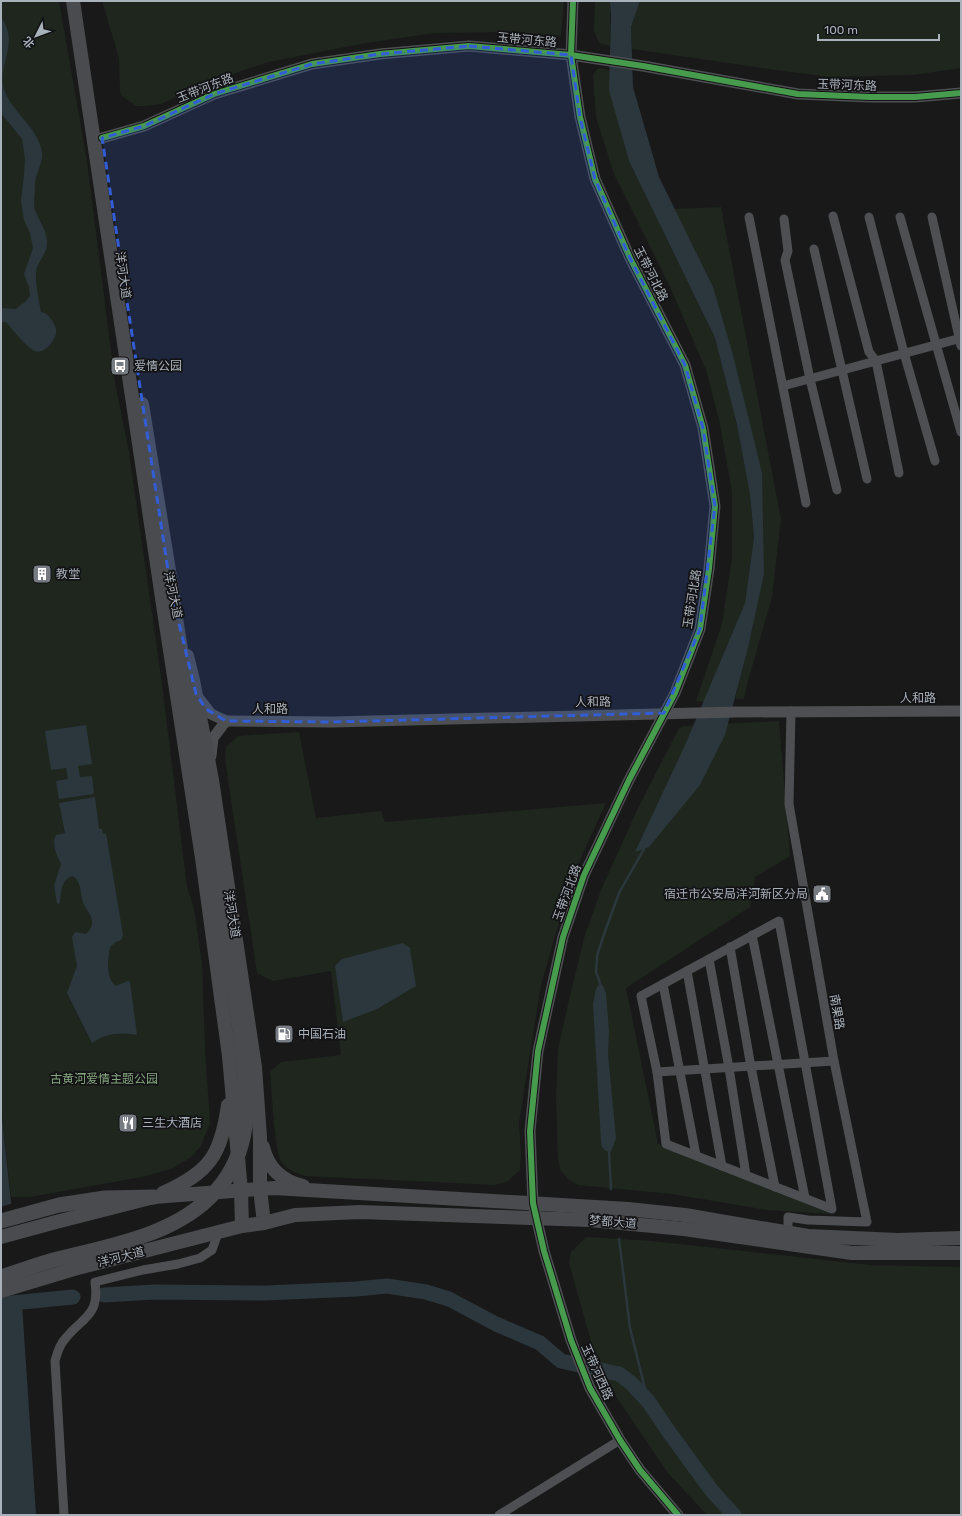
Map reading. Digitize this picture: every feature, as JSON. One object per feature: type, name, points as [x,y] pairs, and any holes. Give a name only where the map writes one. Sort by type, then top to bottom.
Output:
[{"type":"highway","points":[[1,1277],[48,1262],[97,1250],[165,1228],[186,1216],[215,1192],[226,1179],[235,1163],[241,1146],[246,1109],[242,1053],[191,692],[171,590]]},
{"type":"highway","points":[[1,1221],[58,1205],[105,1198],[154,1197]]},
{"type":"main road","name":"洋河大道","points":[[73,1],[161,594],[202,858],[232,1081],[241,1191],[242,1226]]},
{"type":"main road","name":"洋河大道","points":[[82,1],[171,590]]},
{"type":"main road","name":"洋河大道","points":[[1,1291],[74,1269],[242,1226],[264,1223],[267,1189],[260,1137],[255,1067],[210,772],[191,692]]},
{"type":"main road","points":[[1,1237],[154,1197],[191,1178],[209,1163],[218,1148],[225,1126],[232,1081]]},
{"type":"main road","points":[[260,1137],[265,1154],[275,1172],[290,1183],[327,1191]]},
{"type":"main road","points":[[154,1197],[267,1189]]},
{"type":"main road","name":"梦都大道","points":[[267,1189],[327,1191],[628,1209],[685,1215],[808,1236],[898,1240],[961,1238]]},
{"type":"main road","name":"梦都大道","points":[[264,1223],[295,1215],[360,1212],[590,1220],[684,1229],[852,1253],[961,1253]]},
{"type":"street","name":"玉带河北路","points":[[536,1218],[533,1203],[530,1131],[538,1050],[563,937],[584,875],[629,780],[675,693],[700,629],[709,569],[715,506],[703,428],[685,365],[630,258],[595,179],[580,117],[571,55],[573,1]]},
{"type":"street","name":"玉带河东路","points":[[102,138],[144,126],[214,94],[312,64],[380,54],[469,46],[571,55],[643,66],[798,94],[870,98],[915,97],[961,93]]},
{"type":"street","points":[[833,216],[869,352],[876,361],[900,473]]},
{"type":"street","points":[[749,217],[806,503]]},
{"type":"street","points":[[869,217],[904,353],[935,460]]},
{"type":"street","points":[[900,217],[935,345],[961,432]]},
{"type":"street","points":[[783,386],[935,345],[960,341],[932,217]]},
{"type":"street","points":[[784,219],[788,251],[785,260],[810,379],[837,490]]},
{"type":"street","points":[[814,250],[867,479]]},
{"type":"street","points":[[191,692],[211,714],[226,721],[217,732],[212,742],[210,772]]},
{"type":"street","name":"南果路","points":[[788,1232],[788,1217],[808,1220],[867,1222],[834,1061],[789,804],[791,711]]},
{"type":"street","name":"人和路","points":[[226,721],[332,722],[664,713],[961,711]]},
{"type":"street","points":[[779,921],[832,1209],[666,1144],[657,1072],[641,996],[730,947],[779,921]]},
{"type":"street","points":[[752,935],[805,1198]]},
{"type":"street","points":[[730,947],[751,1067],[775,1187]]},
{"type":"street","points":[[709,959],[729,1068],[746,1175]]},
{"type":"street","points":[[687,971],[722,1166]]},
{"type":"street","points":[[663,984],[696,1155]]},
{"type":"street","points":[[657,1072],[806,1064],[834,1061]]},
{"type":"street","name":"玉带河西路","points":[[536,1218],[544,1251],[571,1340],[590,1388],[620,1440],[640,1470],[678,1515]]},
{"type":"street","points":[[64,1515],[55,1361],[64,1340],[90,1315],[94,1305],[95,1282],[200,1258],[212,1250],[211,1234]]},
{"type":"street","points":[[499,1515],[620,1440]]},
{"type":"highlighted area","points":[[469,46],[571,55],[580,117],[595,179],[630,258],[685,365],[703,428],[715,506],[700,629],[664,713],[332,722],[226,721],[206,709],[196,694],[171,590],[102,138],[144,126],[214,94],[312,64],[380,54]]},
{"type":"green space","name":"古黄河爱情主题公园","points":[[1,1],[59,1],[87,161],[115,383],[129,452],[161,676],[187,887],[194,909],[202,963],[205,1049],[210,1123],[201,1146],[190,1158],[171,1169],[142,1177],[30,1197],[11,1197],[1,1109]]},
{"type":"green space","points":[[102,1],[564,1],[561,36],[510,32],[435,33],[366,43],[269,62],[215,80],[161,104],[136,106],[122,96],[120,91],[119,58]]},
{"type":"green space","points":[[595,1],[610,1],[610,46],[599,43],[594,31]]},
{"type":"green space","points":[[640,1],[961,1],[961,68],[913,75],[831,77],[632,49],[631,27]]},
{"type":"green space","points":[[599,68],[610,70],[610,90],[629,161],[715,338],[737,425],[750,495],[754,537],[745,603],[704,702],[696,701],[722,624],[732,558],[732,492],[720,424],[706,370],[671,289],[614,174],[596,117],[593,74]]},
{"type":"green space","points":[[721,207],[781,519],[772,597],[744,699],[735,699],[747,652],[762,473],[674,209]]},
{"type":"green space","points":[[779,721],[790,856],[755,877],[750,907],[626,988],[658,1144],[831,1214],[767,1210],[672,1194],[578,1185],[569,1180],[561,1171],[558,1160],[556,1097],[558,1049],[584,938],[601,890],[638,808],[679,728],[684,726]]},
{"type":"green space","points":[[299,732],[316,818],[381,811],[385,822],[606,803],[582,855],[558,926],[541,985],[519,1123],[521,1156],[520,1170],[508,1181],[495,1185],[305,1176],[293,1172],[283,1164],[280,1158],[275,1135],[270,1072],[281,1062],[341,1055],[331,971],[273,981],[257,973],[225,760],[226,747],[238,736]]},
{"type":"green space","points":[[586,1237],[652,1241],[870,1265],[961,1267],[961,1515],[707,1515],[668,1473],[617,1398],[594,1352],[569,1263],[571,1252]]},
{"type":"shaded area","points":[[610,1],[640,1],[631,27],[633,87],[659,177],[713,287],[733,355],[762,473],[764,574],[747,652],[725,735],[700,785],[649,847],[635,852],[686,743],[745,603],[754,537],[750,495],[737,425],[715,338],[629,161],[609,90]]},
{"type":"shaded area","points":[[1,17],[6,26],[9,43],[4,67],[3,85],[11,103],[30,126],[40,143],[42,153],[35,181],[34,204],[35,210],[46,235],[47,248],[37,268],[36,281],[41,312],[49,316],[56,328],[56,331],[52,343],[46,349],[38,352],[31,349],[6,322],[1,322],[1,308],[16,309],[30,296],[29,287],[24,274],[33,248],[30,233],[24,220],[21,201],[25,159],[22,139],[1,113]]},
{"type":"shaded area","points":[[86,725],[92,764],[78,766],[80,777],[92,776],[94,794],[59,799],[56,781],[68,779],[66,768],[51,770],[45,731]]},
{"type":"shaded area","points":[[95,797],[99,829],[102,829],[103,834],[106,833],[123,935],[121,940],[110,947],[108,968],[110,978],[116,986],[128,981],[130,982],[137,1035],[113,1034],[92,1043],[67,993],[77,966],[72,937],[75,932],[86,934],[91,927],[92,920],[83,902],[78,881],[72,876],[66,880],[61,891],[60,903],[57,904],[54,886],[61,864],[55,850],[54,842],[56,835],[65,833],[59,803]]},
{"type":"shaded area","points":[[403,943],[410,948],[416,986],[377,1009],[343,1022],[335,966],[342,959]]},
{"type":"shaded area","points":[[600,983],[606,993],[609,1031],[608,1054],[616,1138],[611,1152],[606,1151],[602,1147],[601,1141],[593,1004],[596,989]]},
{"type":"shaded area","points":[[1,1109],[22,1304],[36,1515],[1,1515]]},
{"type":"pier","points":[[13,1203],[23,1295],[1,1301],[1,1207]]},
{"type":"waterway","points":[[600,983],[596,972],[597,956],[603,937],[619,893],[644,849]]},
{"type":"waterway","points":[[609,1152],[611,1189]]},
{"type":"waterway","points":[[619,1239],[630,1328],[648,1401]]},
{"type":"waterway","points":[[104,1295],[154,1292],[266,1293],[356,1289],[387,1286],[426,1292],[449,1299],[496,1324],[540,1343],[561,1361],[619,1374],[631,1383],[648,1401],[712,1491],[734,1515]]},
{"type":"waterway","points":[[1,1305],[73,1297]]},
{"type":"cycle path","points":[[573,1],[571,55],[580,117],[595,179],[630,258],[685,365],[703,428],[715,506],[709,569],[700,629],[675,693],[629,780],[584,875],[563,937],[538,1051],[530,1131],[533,1203],[544,1251],[571,1340],[590,1388],[620,1440],[640,1470],[678,1515]]},
{"type":"cycle path","points":[[102,138],[144,126],[214,94],[312,64],[380,54],[469,46],[571,55],[643,66],[798,94],[915,97],[961,93]]},
{"type":"place","name":"爱情公园","points":[[120,366]]},
{"type":"place","name":"教堂","points":[[42,574]]},
{"type":"place","name":"宿迁市公安局洋河新区分局","points":[[822,894]]},
{"type":"place","name":"中国石油","points":[[284,1034]]},
{"type":"place","name":"三生大酒店","points":[[128,1123]]}]
